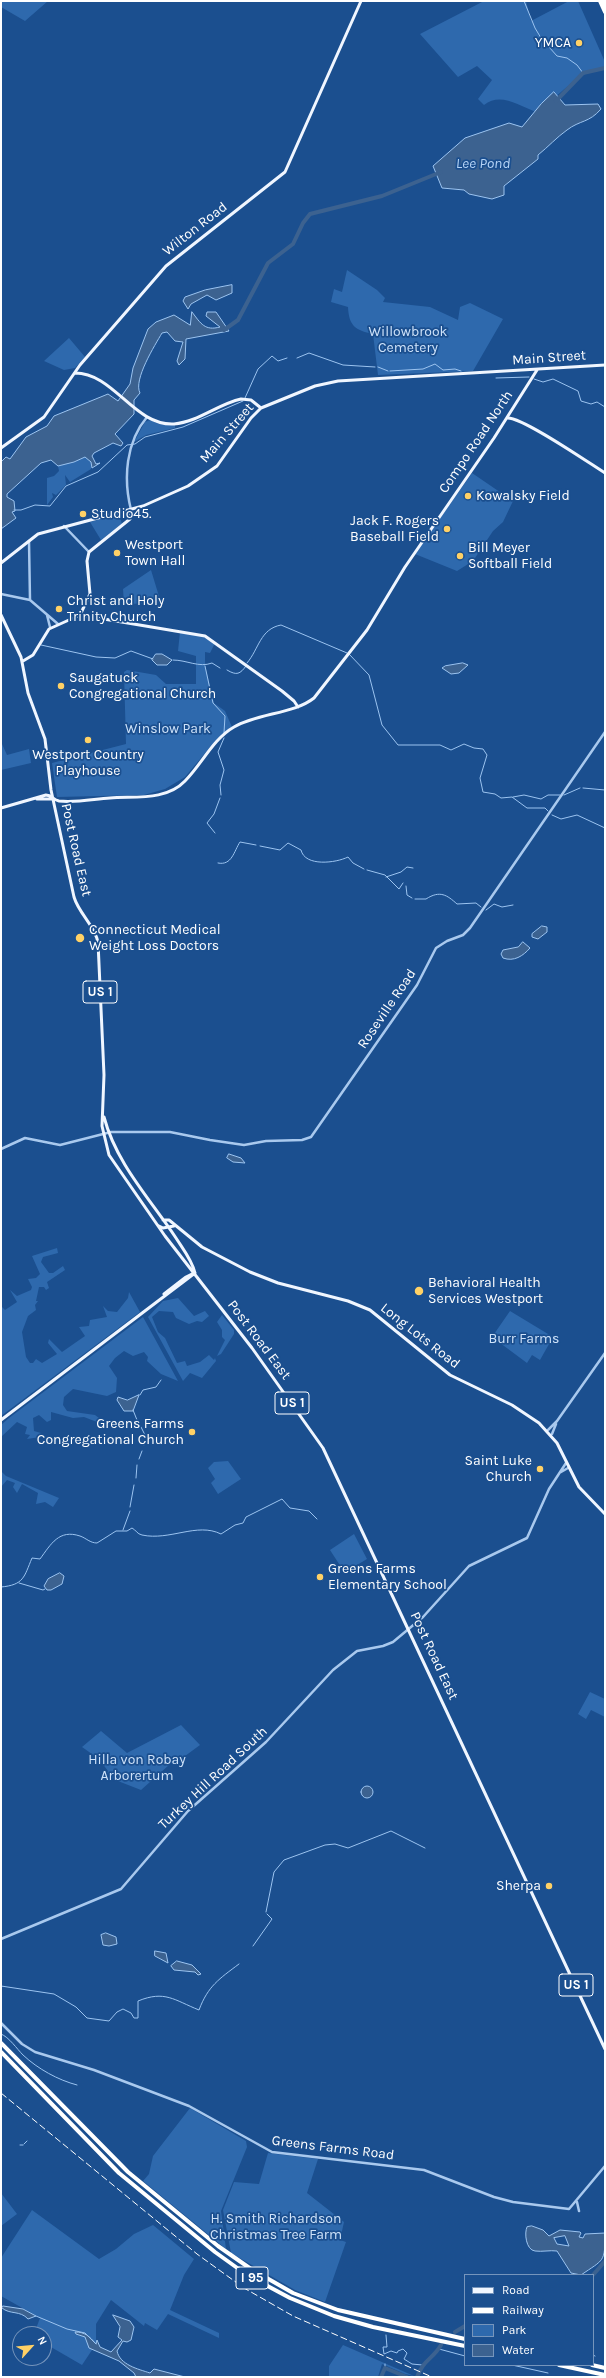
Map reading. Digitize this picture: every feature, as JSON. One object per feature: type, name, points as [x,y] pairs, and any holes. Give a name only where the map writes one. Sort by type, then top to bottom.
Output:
[{"type":"highway","points":[[600,1],[605,12]]},
{"type":"highway","name":"I 95","points":[[1,2043],[76,2121],[128,2172],[212,2241],[271,2282],[308,2299],[353,2315],[464,2339]]},
{"type":"highway","name":"I 95","points":[[1,2052],[79,2134],[119,2173],[227,2262],[265,2286],[308,2306],[350,2321],[464,2346]]},
{"type":"highway","points":[[594,2365],[605,2367]]},
{"type":"highway","points":[[563,2366],[604,2374]]},
{"type":"main road","name":"Wilton Road","points":[[1,448],[43,419],[75,373],[166,266],[285,172],[361,1]]},
{"type":"main road","name":"Main Street","points":[[1,563],[38,534],[63,526],[131,510],[184,488],[213,469],[251,418],[261,408],[315,386],[331,382],[605,365]]},
{"type":"main road","name":"Compo Road North","points":[[1,808],[32,799],[70,801],[114,797],[143,798],[174,788],[187,780],[217,742],[232,728],[264,715],[298,707],[309,702],[319,694],[372,623],[414,552],[537,370]]},
{"type":"main road","points":[[75,373],[94,379],[120,396],[147,417],[160,422],[179,423],[244,398],[251,400],[261,408]]},
{"type":"main road","points":[[506,418],[511,418],[530,428],[605,473]]},
{"type":"main road","points":[[80,615],[90,594],[87,562],[89,552],[130,519],[131,510]]},
{"type":"main road","name":"Post Road East","points":[[1,615],[23,661],[28,693],[45,741],[53,799],[74,897],[78,908],[94,929],[98,942],[104,1116],[105,1132],[110,1157],[183,1261],[195,1273],[259,1357],[323,1448],[409,1628],[605,2049]]},
{"type":"main road","points":[[23,661],[33,654],[43,635],[50,628],[80,615],[205,636],[282,691],[294,701],[298,707]]},
{"type":"main road","name":"Post Road East","points":[[105,1132],[118,1154],[168,1226],[193,1266],[195,1273]]},
{"type":"main road","points":[[110,1157],[118,1154]]},
{"type":"main road","name":"Long Lots Road","points":[[163,1220],[169,1220],[179,1230]]},
{"type":"main road","name":"Long Lots Road","points":[[157,1225],[163,1228],[172,1225],[202,1247],[250,1272],[278,1283],[343,1299],[370,1310],[450,1375],[512,1405],[548,1430],[552,1434],[568,1468],[582,1492],[605,1514]]},
{"type":"main road","points":[[183,1261],[188,1271],[186,1277]]},
{"type":"main road","points":[[159,1300],[186,1277],[195,1273]]},
{"type":"main road","points":[[1,1420],[159,1300],[191,1278],[195,1273]]},
{"type":"street","points":[[131,510],[126,485],[132,441],[147,417]]},
{"type":"street","points":[[63,526],[89,552]]},
{"type":"street","points":[[29,541],[30,600]]},
{"type":"street","points":[[1,594],[30,600],[58,624]]},
{"type":"street","points":[[47,614],[50,628]]},
{"type":"street","name":"Roseville Road","points":[[1,1149],[25,1138],[60,1145],[105,1132],[170,1132],[244,1145],[266,1141],[302,1140],[313,1135],[417,986],[434,952],[443,943],[463,935],[470,928],[605,732]]},
{"type":"street","points":[[552,1434],[557,1422],[605,1353]]},
{"type":"street","points":[[548,1430],[557,1422]]},
{"type":"street","name":"Turkey Hill Road South","points":[[1,1939],[119,1890],[188,1811],[267,1742],[333,1670],[357,1651],[387,1645],[431,1609],[453,1581],[469,1566],[527,1538],[549,1489],[566,1463]]},
{"type":"street","points":[[560,1472],[568,1468]]},
{"type":"street","name":"Greens Farms Road","points":[[1,2023],[22,2044],[35,2052],[94,2070],[189,2106],[272,2152],[424,2170],[494,2198],[513,2202],[568,2209],[577,2201]]},
{"type":"street","points":[[579,2211],[577,2201],[594,2177],[605,2166]]},
{"type":"green space","points":[[1,1],[48,1],[25,21],[1,7]]},
{"type":"green space","points":[[484,1],[526,1],[531,21],[569,1],[578,1],[605,62],[605,67],[585,74],[536,112],[516,103],[503,100],[490,101],[484,105],[478,99],[492,80],[477,66],[458,77],[420,34]]},
{"type":"green space","name":"Willowbrook Cemetery","points":[[347,270],[377,290],[385,298],[383,302],[430,307],[458,320],[460,307],[470,303],[503,319],[473,371],[378,375],[373,334],[357,329],[354,326],[350,319],[348,307],[331,302],[334,289],[342,292]]},
{"type":"green space","points":[[69,338],[85,357],[75,368],[64,370],[44,361]]},
{"type":"green space","points":[[150,420],[159,424],[175,425],[175,428],[146,435],[134,442],[145,422]]},
{"type":"green space","points":[[85,457],[91,462],[91,469],[70,482],[65,475],[66,485],[56,495],[52,493],[53,497],[47,505],[47,478],[54,476],[59,471],[58,466],[74,462]]},
{"type":"green space","points":[[472,473],[513,501],[503,522],[493,531],[473,561],[457,571],[415,554]]},
{"type":"green space","points":[[119,514],[122,524],[101,540],[90,522]]},
{"type":"green space","points":[[151,570],[161,603],[124,604],[123,589]]},
{"type":"green space","name":"Winslow Park","points":[[180,632],[202,636],[215,643],[210,653],[205,652],[205,665],[214,703],[225,711],[232,727],[216,740],[185,777],[165,789],[144,795],[57,797],[52,763],[126,744],[124,672],[127,670],[156,675],[166,684],[196,684],[196,656],[178,651]]},
{"type":"green space","points":[[2,744],[7,755],[29,749],[31,763],[1,770]]},
{"type":"green space","points":[[57,1248],[58,1253],[43,1257],[41,1262],[49,1273],[53,1273],[63,1266],[65,1270],[47,1282],[49,1288],[46,1290],[44,1287],[39,1287],[36,1301],[38,1301],[35,1305],[36,1310],[28,1316],[22,1332],[26,1357],[30,1363],[33,1363],[36,1359],[42,1363],[57,1354],[48,1343],[49,1339],[62,1352],[85,1336],[79,1327],[89,1326],[90,1320],[107,1317],[103,1306],[108,1311],[117,1312],[128,1298],[129,1292],[140,1312],[1,1416],[1,1306],[5,1310],[17,1302],[10,1290],[17,1296],[31,1290],[32,1287],[28,1279],[36,1278],[40,1274],[32,1256]]},
{"type":"green space","points":[[178,1298],[194,1316],[205,1311],[209,1316],[202,1322],[197,1321],[189,1324],[176,1318],[173,1312],[159,1311],[152,1317],[158,1332],[165,1338],[177,1363],[185,1361],[187,1366],[200,1362],[209,1355],[214,1360],[215,1358],[216,1361],[202,1378],[190,1373],[183,1381],[148,1317],[163,1301]]},
{"type":"green space","name":"Burr Farms","points":[[510,1311],[553,1337],[540,1360],[532,1355],[527,1363],[492,1337]]},
{"type":"green space","points":[[222,1315],[234,1330],[234,1334],[221,1354],[217,1356],[225,1340],[222,1337],[222,1330],[217,1322]]},
{"type":"green space","points":[[143,1317],[178,1381],[161,1374],[147,1361],[148,1357],[144,1352],[133,1356],[124,1351],[115,1358],[109,1366],[117,1378],[116,1392],[107,1396],[73,1389],[64,1397],[63,1405],[67,1411],[95,1415],[99,1418],[97,1422],[84,1417],[73,1418],[51,1412],[51,1420],[47,1422],[39,1415],[33,1418],[34,1431],[41,1433],[40,1437],[27,1439],[30,1435],[25,1434],[27,1427],[17,1422],[1,1437],[1,1425],[9,1418]]},
{"type":"green space","points":[[228,1461],[241,1479],[218,1494],[211,1483],[215,1479],[208,1468],[214,1462]]},
{"type":"green space","points":[[1,1471],[6,1476],[59,1498],[53,1507],[45,1502],[36,1504],[38,1493],[22,1484],[17,1493],[13,1487],[15,1483],[7,1480],[1,1487]]},
{"type":"green space","points":[[354,1534],[367,1559],[357,1565],[341,1567],[330,1550]]},
{"type":"green space","points":[[590,1692],[605,1699],[605,1717],[591,1710],[586,1719],[578,1714]]},
{"type":"green space","name":"Hilla von Robay Arborertum","points":[[181,1725],[200,1745],[181,1759],[178,1757],[141,1790],[105,1776],[108,1771],[99,1759],[82,1747],[101,1731],[127,1753]]},
{"type":"green space","points":[[190,2108],[246,2141],[247,2147],[221,2211],[226,2249],[143,2181],[149,2174],[153,2156]]},
{"type":"green space","name":"H. Smith Richardson Christmas Tree Farm","points":[[268,2153],[318,2159],[307,2193],[344,2222],[340,2240],[346,2242],[325,2302],[295,2290],[231,2253],[223,2210],[234,2182],[259,2184]]},
{"type":"green space","points":[[1,2193],[17,2214],[1,2226]]},
{"type":"green space","points":[[32,2210],[99,2259],[116,2249],[134,2234],[153,2225],[194,2259],[184,2275],[170,2310],[219,2333],[219,2338],[168,2314],[157,2330],[145,2323],[144,2326],[111,2300],[96,2324],[96,2344],[82,2365],[52,2348],[52,2326],[37,2326],[40,2318],[1,2296],[1,2258]]},
{"type":"green space","points":[[343,2345],[414,2376],[405,2374],[382,2364],[378,2377],[329,2377],[329,2366]]},
{"type":"water","name":"Lee Pond","points":[[554,92],[565,105],[598,104],[601,109],[597,114],[572,127],[556,139],[538,155],[538,159],[504,186],[504,195],[492,199],[469,194],[464,190],[442,188],[433,166],[465,138],[509,123],[522,127],[541,104]]},
{"type":"water","points":[[232,285],[232,293],[216,300],[207,295],[191,304],[188,309],[183,301],[185,297],[205,290]]},
{"type":"water","points":[[192,312],[204,326],[215,328],[220,327],[206,316],[207,312],[216,312],[229,331],[186,339],[185,359],[179,365],[177,361],[183,342],[175,341],[167,332],[162,333],[142,371],[139,387],[140,393],[134,400],[134,414],[115,434],[123,443],[121,446],[113,443],[94,453],[92,456],[96,464],[100,463],[92,468],[91,462],[85,457],[74,462],[58,466],[51,460],[41,463],[7,494],[7,497],[14,501],[15,511],[12,512],[16,518],[1,529],[1,462],[6,457],[10,459],[26,437],[47,426],[54,416],[108,394],[118,401],[130,384],[133,368],[148,329],[156,322],[174,315],[190,325]]},
{"type":"water","points":[[156,654],[162,654],[172,660],[167,665],[157,665],[152,660]]},
{"type":"water","points":[[463,663],[468,665],[459,673],[451,674],[442,668],[445,666]]},
{"type":"water","points":[[542,926],[547,927],[547,932],[538,939],[532,937],[532,934]]},
{"type":"water","points":[[523,942],[530,948],[524,954],[515,959],[503,958],[501,954],[503,950],[518,947]]},
{"type":"water","points":[[229,1154],[241,1158],[245,1163],[233,1162],[227,1158]]},
{"type":"water","points":[[139,1395],[133,1411],[124,1411],[117,1400],[118,1397],[127,1400]]},
{"type":"water","points":[[60,1573],[64,1576],[62,1584],[51,1590],[47,1590],[44,1586],[48,1579]]},
{"type":"water","points":[[367,1786],[371,1788],[373,1792],[371,1796],[367,1798],[363,1796],[361,1792],[363,1788]]},
{"type":"water","points":[[106,1933],[116,1937],[117,1944],[109,1946],[103,1945],[101,1935]]},
{"type":"water","points":[[155,1951],[166,1953],[168,1963],[155,1956]]},
{"type":"water","points":[[177,1961],[192,1965],[201,1974],[198,1975],[195,1972],[174,1970],[171,1966]]},
{"type":"water","points":[[532,2226],[543,2230],[549,2236],[560,2230],[580,2232],[579,2237],[583,2238],[585,2234],[605,2233],[602,2259],[599,2263],[582,2274],[571,2273],[557,2251],[532,2250],[526,2241],[527,2227]],"holes":[[[565,2236],[569,2246],[557,2244],[554,2238]]]},
{"type":"water","points":[[3,2306],[23,2309],[36,2316],[28,2319],[22,2314],[5,2310],[2,2308]]},
{"type":"water","points":[[113,2315],[130,2321],[134,2327],[131,2340],[127,2342],[123,2341],[117,2351],[122,2360],[130,2366],[150,2373],[154,2369],[185,2377],[136,2377],[134,2373],[119,2361],[89,2348],[85,2337],[76,2334],[75,2332],[87,2335],[96,2344],[97,2340],[100,2347],[111,2352],[122,2340],[118,2337],[120,2327]]},
{"type":"waterway","points":[[524,1],[535,28],[541,38],[557,56],[567,58],[577,65],[583,73]]},
{"type":"waterway","points":[[556,101],[583,73],[605,68]]},
{"type":"waterway","points":[[224,330],[238,320],[268,263],[293,244],[303,223],[310,214],[382,196],[441,172]]},
{"type":"waterway","points":[[297,358],[309,353],[343,365],[375,367]]},
{"type":"waterway","points":[[245,398],[258,369],[272,356],[278,361],[287,358]]},
{"type":"waterway","points":[[390,371],[423,369],[435,364],[443,370],[455,369],[461,371]]},
{"type":"waterway","points":[[378,367],[388,371]]},
{"type":"waterway","points":[[496,378],[529,377]]},
{"type":"waterway","points":[[534,379],[543,382],[553,379],[578,391],[581,401],[591,404],[597,402],[605,407]]},
{"type":"waterway","points":[[14,510],[21,510],[35,505],[50,506],[66,486],[98,472],[127,445],[135,444],[145,437],[183,427],[243,401]]},
{"type":"waterway","points":[[247,663],[264,635],[274,627],[281,625],[347,653]]},
{"type":"waterway","points":[[41,645],[96,657],[115,658],[131,651],[153,659]]},
{"type":"waterway","points":[[349,654],[369,675],[382,725],[398,745],[440,745],[451,750],[464,744],[474,748],[483,749],[487,755],[480,778],[483,792],[495,794],[501,798],[512,797],[527,808],[545,808],[548,811]]},
{"type":"waterway","points":[[173,660],[202,665],[212,663],[220,668]]},
{"type":"waterway","points":[[205,666],[213,703],[225,716],[224,733]]},
{"type":"waterway","points":[[227,670],[233,673],[238,673],[246,666]]},
{"type":"waterway","points":[[221,795],[220,785],[224,770],[218,752],[224,738]]},
{"type":"waterway","points":[[564,795],[580,788]]},
{"type":"waterway","points":[[583,788],[605,790]]},
{"type":"waterway","points":[[513,797],[524,795],[541,799],[548,795],[560,795]]},
{"type":"waterway","points":[[215,833],[207,823],[214,814],[220,798]]},
{"type":"waterway","points":[[552,815],[561,819],[577,815],[605,828]]},
{"type":"waterway","points":[[218,863],[223,863],[230,860],[240,842],[256,845]]},
{"type":"waterway","points":[[260,846],[280,850],[288,843],[301,850],[308,859],[329,862],[348,857],[353,863],[364,869]]},
{"type":"waterway","points":[[386,877],[401,872],[407,867],[413,868]]},
{"type":"waterway","points":[[367,870],[385,875],[399,889],[403,883]]},
{"type":"waterway","points":[[406,886],[407,895],[412,898]]},
{"type":"waterway","points":[[415,899],[426,899],[439,894],[450,898],[457,904],[476,903],[481,907]]},
{"type":"waterway","points":[[486,910],[494,904],[502,907],[513,905]]},
{"type":"waterway","points":[[140,1395],[143,1390],[156,1387],[161,1380]]},
{"type":"waterway","points":[[133,1410],[137,1420]]},
{"type":"waterway","points":[[141,1427],[147,1439],[144,1445]]},
{"type":"waterway","points":[[139,1459],[142,1451]]},
{"type":"waterway","points":[[136,1478],[137,1465]]},
{"type":"waterway","points":[[130,1507],[134,1485]]},
{"type":"waterway","points":[[1,1587],[19,1582],[25,1575],[32,1558],[40,1559],[52,1543],[61,1536],[73,1534],[97,1543],[116,1531],[127,1531],[132,1528],[140,1534],[152,1536],[163,1536],[202,1530],[221,1534],[235,1525],[243,1523],[246,1517],[282,1499],[290,1508],[309,1511],[317,1519]]},
{"type":"waterway","points":[[123,1530],[130,1511]]},
{"type":"waterway","points":[[19,1583],[43,1590],[45,1589]]},
{"type":"waterway","points":[[266,1912],[274,1872],[284,1860],[325,1845],[335,1844],[348,1848],[391,1831],[425,1848]]},
{"type":"waterway","points":[[253,1946],[272,1919],[267,1914]]},
{"type":"waterway","points":[[1,1986],[54,1994],[76,2007],[87,2018],[109,2021],[117,2012],[123,2009],[131,2013],[134,2018],[138,2018],[138,2001],[155,1996],[163,1996],[176,2000],[199,2010],[210,1989],[239,1964]]},
{"type":"waterway","points":[[1,2034],[10,2040],[23,2055],[42,2069],[63,2080],[77,2085]]},
{"type":"waterway","points":[[24,2144],[27,2141]]},
{"type":"waterway","points":[[594,2274],[605,2261]]},
{"type":"waterway","points":[[36,2316],[67,2329],[85,2333],[96,2344]]},
{"type":"waterway","points":[[455,2332],[464,2327]]},
{"type":"waterway","points":[[386,2335],[387,2347],[383,2347],[384,2354],[391,2351],[397,2353],[403,2349],[407,2353],[404,2359],[412,2364],[422,2365]]},
{"type":"waterway","points":[[417,2377],[419,2371],[435,2354],[441,2345]]},
{"type":"waterway","points":[[439,2349],[464,2356]]},
{"type":"waterway","points":[[516,2366],[548,2373]]},
{"type":"waterway","points":[[381,2377],[385,2368],[407,2377]]},
{"type":"railway","points":[[1,2093],[197,2254],[244,2288],[293,2316],[432,2377]]},
{"type":"place","name":"YMCA","points":[[579,43]]},
{"type":"place","name":"Kowalsky Field","points":[[468,496]]},
{"type":"place","name":"Studio45.","points":[[83,514]]},
{"type":"place","name":"Jack F. Rogers Baseball Field","points":[[447,529]]},
{"type":"place","name":"Westport Town Hall","points":[[117,553]]},
{"type":"place","name":"Bill Meyer Softball Field","points":[[460,556]]},
{"type":"place","name":"Christ and Holy Trinity Church","points":[[59,609]]},
{"type":"place","name":"Saugatuck Congregational Church","points":[[61,686]]},
{"type":"place","name":"Westport Country Playhouse","points":[[88,740]]},
{"type":"place","name":"Connecticut Medical Weight Loss Doctors","points":[[80,938]]},
{"type":"place","name":"Behavioral Health Services Westport","points":[[419,1291]]},
{"type":"place","name":"Greens Farms Congregational Church","points":[[192,1432]]},
{"type":"place","name":"Saint Luke Church","points":[[540,1469]]},
{"type":"place","name":"Greens Farms Elementary School","points":[[320,1577]]},
{"type":"place","name":"Sherpa","points":[[549,1886]]}]
